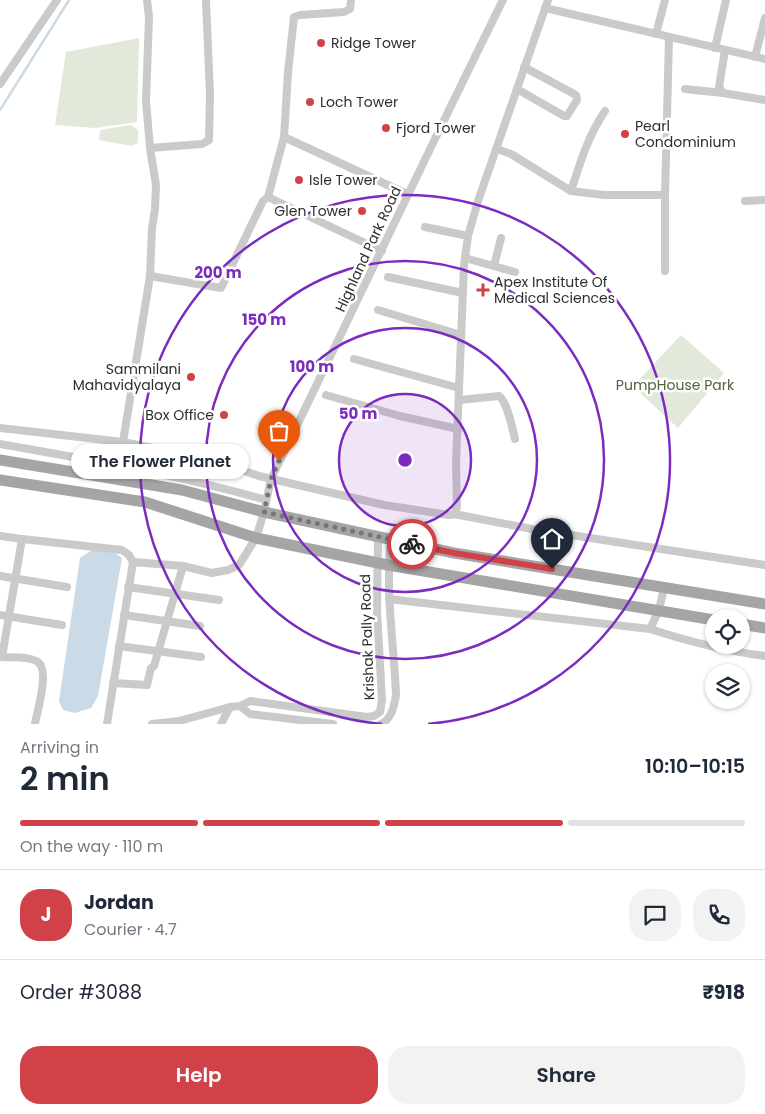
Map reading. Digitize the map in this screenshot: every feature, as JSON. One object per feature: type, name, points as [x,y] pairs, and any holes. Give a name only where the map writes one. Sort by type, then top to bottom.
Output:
[{"type":"main road","points":[[0,460],[182,490],[264,512],[454,553],[765,604]]},
{"type":"main road","points":[[0,480],[145,502],[256,538],[382,564],[705,618]]},
{"type":"main road","points":[[750,626],[765,628]]},
{"type":"street","points":[[0,84],[57,0]]},
{"type":"street","points":[[123,442],[150,276],[156,185],[150,148],[146,100],[149,17],[147,0]]},
{"type":"street","points":[[150,148],[202,144],[209,140],[210,94],[206,0]]},
{"type":"street","points":[[150,276],[221,288],[263,200],[268,197],[284,137],[294,17],[344,12],[350,9],[351,0]]},
{"type":"street","name":"Highland Park Road","points":[[133,562],[183,566],[212,573],[228,570],[239,565],[256,538],[271,479],[382,251],[407,194],[503,0]]},
{"type":"street","points":[[656,34],[665,0]]},
{"type":"street","points":[[715,48],[726,0]]},
{"type":"street","points":[[454,514],[457,507],[456,463],[461,336],[468,236],[478,201],[546,4],[656,34],[765,59]]},
{"type":"street","points":[[754,57],[765,18]]},
{"type":"street","points":[[665,271],[665,195],[670,37]]},
{"type":"street","points":[[723,93],[719,87],[725,50]]},
{"type":"street","points":[[517,89],[564,116],[568,116],[577,100],[576,95],[524,67]]},
{"type":"street","points":[[685,89],[765,100]]},
{"type":"street","points":[[571,192],[587,143],[594,127],[605,111]]},
{"type":"street","points":[[284,137],[407,194]]},
{"type":"street","points":[[497,149],[511,154],[571,192],[604,195],[665,195]]},
{"type":"street","points":[[268,197],[382,251]]},
{"type":"street","points":[[745,201],[765,200]]},
{"type":"street","points":[[425,227],[468,236]]},
{"type":"street","points":[[494,266],[501,238]]},
{"type":"street","points":[[465,258],[515,272]]},
{"type":"street","points":[[388,277],[463,293]]},
{"type":"street","points":[[378,310],[461,336]]},
{"type":"street","points":[[354,359],[459,388]]},
{"type":"street","points":[[326,395],[400,416],[458,429]]},
{"type":"street","points":[[459,400],[501,397],[505,403],[515,440]]},
{"type":"street","points":[[0,428],[123,442],[212,460],[271,479],[384,505],[449,515],[454,514],[532,529],[765,565]]},
{"type":"street","points":[[0,444],[152,472],[213,485],[266,500]]},
{"type":"street","points":[[0,536],[122,550],[129,555],[133,562],[106,724]]},
{"type":"street","name":"Krishak Pally Road","points":[[378,536],[389,599],[396,695],[391,714],[383,724]]},
{"type":"street","points":[[22,539],[2,657],[30,659],[38,662],[44,678],[35,724]]},
{"type":"street","name":"Krishak Pally Road","points":[[152,724],[179,721],[240,706],[250,701],[367,717],[374,716],[380,712],[382,700],[382,564],[391,539]]},
{"type":"street","points":[[113,682],[147,685],[183,566]]},
{"type":"street","points":[[0,576],[67,587]]},
{"type":"street","points":[[128,587],[220,600]]},
{"type":"street","points":[[650,629],[659,610],[664,588]]},
{"type":"street","points":[[389,599],[650,629],[680,639],[765,656]]},
{"type":"street","points":[[0,615],[62,625]]},
{"type":"street","points":[[124,615],[200,626]]},
{"type":"street","points":[[119,646],[201,656]]},
{"type":"street","name":"Krishak Pally Road","points":[[240,706],[250,714],[333,724]]},
{"type":"street","points":[[221,724],[230,707]]},
{"type":"street","points":[[380,712],[383,724]]},
{"type":"green space","points":[[139,38],[137,122],[95,128],[55,125],[66,52]]},
{"type":"green space","points":[[131,125],[138,130],[138,143],[131,146],[99,140],[100,130]]},
{"type":"green space","name":"PumpHouse Park","points":[[681,335],[724,373],[678,428],[633,386]]},
{"type":"water","points":[[92,550],[115,553],[122,558],[98,696],[91,708],[75,713],[63,710],[59,701],[80,558]]},
{"type":"waterway","points":[[0,110],[69,0]]},
{"type":"way so far","points":[[279,461],[271,479],[264,512],[412,544]]},
{"type":"place","name":"Ridge Tower","points":[[321,43]]},
{"type":"place","name":"Loch Tower","points":[[310,102]]},
{"type":"place","name":"Fjord Tower","points":[[386,128]]},
{"type":"place","name":"Pearl Condominium","points":[[625,134]]},
{"type":"place","name":"Isle Tower","points":[[299,180]]},
{"type":"place","name":"Glen Tower","points":[[362,211]]},
{"type":"place","name":"Apex Institute Of Medical Sciences","points":[[483,290]]},
{"type":"place","name":"Sammilani Mahavidyalaya","points":[[191,377]]},
{"type":"place","name":"Box Office","points":[[224,415]]},
{"type":"place","name":"The Flower Planet","points":[[279,461]]},
{"type":"route","points":[[412,544],[552,569]]}]
